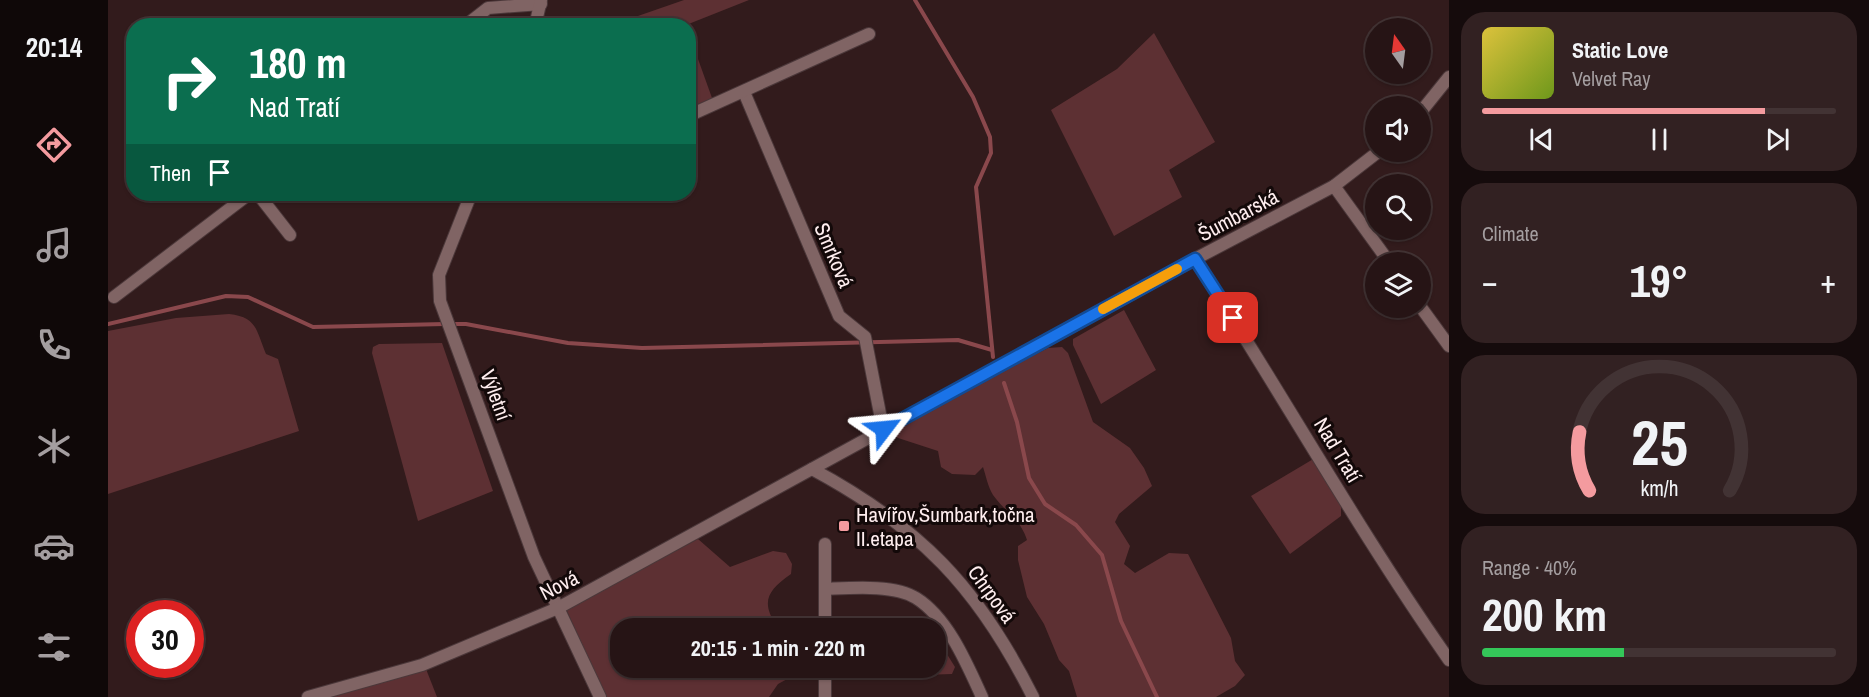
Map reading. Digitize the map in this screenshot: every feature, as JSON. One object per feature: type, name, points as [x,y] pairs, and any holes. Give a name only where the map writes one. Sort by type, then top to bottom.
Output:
[{"type":"street","points":[[475,18],[488,8],[541,2],[537,18]]},
{"type":"street","points":[[696,113],[869,34]]},
{"type":"street","points":[[1431,99],[1449,77]]},
{"type":"street","name":"Smrková","points":[[744,92],[839,316],[865,337],[884,429]]},
{"type":"street","name":"Šumbarská","points":[[812,469],[1195,259],[1334,186],[1365,162]]},
{"type":"street","points":[[1334,186],[1382,252]]},
{"type":"street","points":[[114,297],[240,201]]},
{"type":"street","points":[[263,201],[290,235]]},
{"type":"street","name":"Výletní","points":[[468,201],[439,275],[440,301],[534,557],[600,697]]},
{"type":"street","name":"Nad Tratí","points":[[1195,259],[1259,358],[1395,582],[1449,660]]},
{"type":"street","points":[[1429,318],[1449,346]]},
{"type":"street","name":"Nová","points":[[308,697],[422,665],[558,608],[812,469]]},
{"type":"street","name":"Chrpová","points":[[812,469],[882,510],[936,555],[977,602],[1018,667],[1033,697]]},
{"type":"street","points":[[825,544],[825,618]]},
{"type":"street","points":[[825,589],[885,589],[916,597],[941,622],[982,697]]},
{"type":"street","points":[[825,678],[825,697]]},
{"type":"shaded area","points":[[684,0],[749,0],[696,21],[696,18],[632,18]]},
{"type":"shaded area","points":[[1154,33],[1215,142],[1169,170],[1182,197],[1114,236],[1051,110],[1117,69]]},
{"type":"shaded area","points":[[696,53],[712,98],[696,105]]},
{"type":"shaded area","points":[[1124,310],[1156,370],[1101,404],[1073,345],[1073,339]]},
{"type":"shaded area","points":[[229,314],[245,318],[250,322],[266,354],[278,359],[299,431],[108,494],[108,331],[176,318]]},
{"type":"shaded area","points":[[442,343],[493,491],[418,521],[372,353],[373,347],[379,344]]},
{"type":"shaded area","points":[[1062,347],[1068,353],[1093,422],[1130,448],[1144,468],[1152,486],[1119,514],[1115,522],[1130,546],[1124,564],[1135,573],[1169,553],[1188,554],[1231,638],[1235,661],[1245,675],[1235,686],[1216,697],[1077,697],[1069,671],[1059,660],[1044,624],[1027,597],[1018,560],[1018,546],[1027,540],[1024,532],[993,495],[983,467],[975,475],[952,474],[941,467],[938,451],[895,437],[902,427],[929,409],[1048,348]]},
{"type":"shaded area","points":[[1315,458],[1341,502],[1341,516],[1290,554],[1251,496]]},
{"type":"shaded area","points":[[698,539],[730,567],[773,551],[786,553],[792,564],[791,574],[776,586],[769,598],[772,618],[610,618],[610,678],[789,678],[778,684],[769,697],[606,697],[566,609]]},
{"type":"shaded area","points":[[946,653],[955,667],[952,674],[946,674]]},
{"type":"shaded area","points":[[426,669],[437,697],[325,697]]},
{"type":"waterway","points":[[915,0],[973,97],[990,137],[991,153],[976,187],[993,357]]},
{"type":"waterway","points":[[108,324],[226,296],[248,297],[313,327],[445,324]]},
{"type":"waterway","points":[[451,324],[466,324],[568,343],[642,348],[958,340],[992,350]]},
{"type":"waterway","points":[[1004,383],[1017,422],[1029,478],[1045,504],[1076,525],[1102,555],[1121,621],[1157,697]]},
{"type":"slow traffic","points":[[1103,309],[1177,269]]},
{"type":"place","name":"Havířov,Šumbark,točna II.etapa","points":[[844,526]]},
{"type":"route","points":[[884,429],[1195,259],[1233,318]]}]
